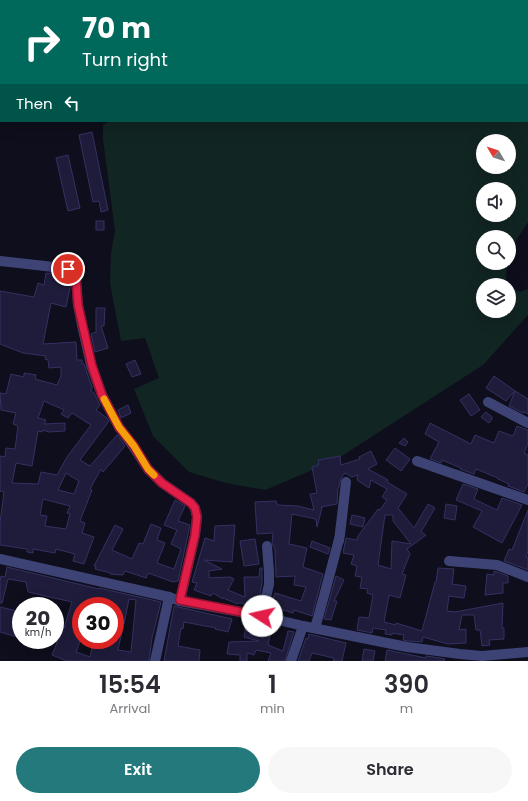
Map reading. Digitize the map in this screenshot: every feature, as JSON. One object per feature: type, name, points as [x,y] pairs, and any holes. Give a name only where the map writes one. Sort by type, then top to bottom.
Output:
[{"type":"street","points":[[0,261],[68,269],[76,278],[78,305],[82,325],[92,366],[102,395],[119,427],[134,446],[148,469],[162,483],[191,503],[195,508],[197,517],[195,535],[180,600]]},
{"type":"street","points":[[488,402],[528,423]]},
{"type":"street","points":[[416,461],[528,500]]},
{"type":"street","points":[[315,628],[339,540]]},
{"type":"street","points":[[262,616],[270,572],[267,546]]},
{"type":"street","points":[[0,560],[180,600],[407,647],[502,658],[528,652]]},
{"type":"street","points":[[449,561],[496,565],[528,577]]},
{"type":"street","points":[[155,661],[169,597]]},
{"type":"street","points":[[291,661],[303,626]]},
{"type":"green space","points":[[108,122],[528,122],[528,222],[516,241],[516,230],[476,230],[476,270],[507,270],[506,278],[476,278],[476,318],[516,318],[516,290],[520,292],[528,289],[528,315],[483,365],[334,461],[265,490],[226,483],[189,472],[153,436],[134,389],[159,378],[145,338],[121,341],[110,283],[111,253],[115,231],[103,139],[103,125]]},
{"type":"building","points":[[92,132],[108,210],[101,212],[99,201],[93,202],[79,135]]},
{"type":"building","points":[[68,155],[80,208],[68,211],[56,158]]},
{"type":"building","points":[[96,221],[104,221],[104,230],[96,230]]},
{"type":"building","points":[[46,273],[65,275],[70,280],[66,307],[51,303],[43,344],[76,342],[77,360],[82,360],[82,364],[84,364],[92,387],[90,390],[94,393],[100,405],[96,410],[109,421],[80,460],[90,466],[117,435],[125,446],[103,472],[101,469],[90,489],[92,490],[80,521],[85,523],[82,533],[94,537],[84,564],[73,561],[75,554],[56,549],[55,553],[33,549],[33,553],[27,552],[27,549],[0,545],[0,523],[4,492],[0,491],[0,456],[5,457],[6,448],[15,449],[18,426],[13,424],[16,413],[1,410],[0,393],[6,394],[11,374],[24,377],[24,373],[36,375],[35,379],[57,385],[61,376],[61,367],[49,368],[48,360],[45,359],[46,356],[23,353],[0,344],[0,291],[34,297],[38,283],[44,285]],"holes":[[[44,401],[64,410],[61,414],[68,418],[72,413],[91,425],[67,457],[57,475],[41,472],[38,484],[12,483],[16,463],[32,466],[38,431],[65,431],[65,423],[44,424],[46,420],[38,418]],[[66,473],[79,481],[74,494],[58,490]],[[43,499],[70,506],[67,513],[70,514],[66,529],[45,526],[47,516],[40,515]]]},
{"type":"building","points":[[96,308],[105,308],[104,326],[101,326],[108,348],[95,352],[91,334],[96,332]]},
{"type":"building","points":[[135,360],[141,374],[132,377],[126,364]]},
{"type":"building","points":[[494,376],[515,391],[506,401],[486,388]]},
{"type":"building","points":[[515,391],[528,399],[528,414],[509,406]]},
{"type":"building","points":[[469,394],[480,410],[471,416],[460,400]]},
{"type":"building","points":[[128,405],[131,413],[121,418],[118,410]]},
{"type":"building","points":[[486,412],[492,417],[489,423],[481,417]]},
{"type":"building","points":[[430,423],[471,444],[475,435],[494,443],[499,431],[513,436],[517,426],[528,430],[528,444],[524,453],[528,455],[528,484],[524,492],[508,486],[509,484],[498,478],[476,469],[474,474],[442,460],[441,463],[430,459],[439,442],[425,434]]},
{"type":"building","points":[[404,438],[408,442],[405,446],[399,443]]},
{"type":"building","points":[[395,448],[410,459],[401,471],[386,460]]},
{"type":"building","points":[[371,451],[377,464],[368,469],[388,480],[387,482],[407,494],[398,508],[414,528],[428,504],[435,508],[421,532],[426,535],[407,549],[410,554],[402,574],[406,575],[400,598],[389,595],[384,622],[396,625],[396,623],[422,631],[436,582],[438,568],[454,569],[452,584],[466,586],[464,598],[449,596],[447,611],[455,612],[503,603],[502,628],[504,628],[504,639],[489,640],[490,645],[482,646],[480,630],[476,630],[474,615],[462,615],[459,630],[466,629],[466,643],[448,644],[423,637],[422,642],[408,641],[403,640],[404,635],[392,633],[392,635],[385,634],[386,630],[373,628],[372,633],[357,630],[359,617],[369,618],[373,595],[367,593],[368,589],[360,588],[362,577],[355,576],[357,566],[351,564],[354,555],[343,553],[346,538],[357,540],[358,536],[378,509],[380,510],[387,500],[382,497],[387,489],[371,480],[369,488],[357,480],[358,475],[352,477],[345,473],[341,478],[338,488],[337,504],[321,507],[317,527],[316,519],[292,514],[289,544],[307,548],[303,567],[323,574],[312,616],[294,610],[293,613],[271,606],[275,593],[301,601],[306,587],[294,585],[295,576],[276,577],[275,549],[272,543],[273,533],[257,534],[255,502],[276,501],[277,505],[298,506],[314,510],[310,494],[317,493],[312,467],[319,465],[318,460],[340,456],[341,465],[360,459],[359,457]],"holes":[[[385,515],[393,515],[393,521],[411,544],[392,541],[391,569],[378,565]]]},
{"type":"building","points":[[463,484],[478,489],[474,499],[497,510],[502,498],[522,505],[502,543],[473,527],[482,511],[456,500]]},
{"type":"building","points":[[175,500],[185,506],[178,521],[190,525],[178,581],[173,582],[148,573],[146,578],[125,571],[123,575],[110,574],[111,573],[95,569],[96,566],[94,566],[115,525],[123,529],[112,550],[132,559],[139,543],[143,544],[151,524],[161,528],[157,540],[165,543],[157,563],[174,569],[181,549],[171,544],[177,530],[164,525]]},
{"type":"building","points":[[446,504],[457,506],[455,520],[444,518]]},
{"type":"building","points":[[528,510],[528,551],[526,557],[528,558],[528,570],[504,561],[509,549],[512,550]]},
{"type":"building","points":[[352,515],[365,518],[363,527],[350,524]]},
{"type":"building","points":[[235,525],[232,562],[204,560],[222,569],[209,571],[209,578],[230,577],[234,579],[228,590],[245,597],[244,577],[259,577],[260,568],[262,568],[262,583],[258,604],[238,604],[223,599],[213,593],[211,596],[194,590],[197,583],[192,582],[205,538],[214,541],[215,526]]},
{"type":"building","points":[[255,539],[259,564],[244,566],[240,541]]},
{"type":"building","points":[[312,541],[330,548],[328,554],[310,547]]},
{"type":"building","points":[[7,567],[161,602],[152,638],[149,661],[67,661],[52,655],[54,649],[64,649],[64,628],[72,602],[64,600],[64,597],[50,597],[28,592],[26,582],[8,579],[2,603],[0,603],[1,576],[5,577]]},
{"type":"building","points":[[494,571],[508,576],[508,583],[503,583],[503,593],[485,595],[487,574],[494,575]]},
{"type":"building","points":[[336,576],[344,580],[334,601],[337,601],[331,620],[324,619]]},
{"type":"building","points":[[174,606],[232,619],[228,632],[215,629],[216,628],[184,622],[183,629],[181,628],[178,646],[200,650],[199,661],[164,661]]},
{"type":"building","points":[[0,607],[12,610],[12,635],[0,632]]},
{"type":"building","points":[[247,620],[260,623],[260,627],[264,628],[266,624],[272,625],[268,645],[283,651],[288,631],[294,632],[285,661],[268,661],[271,653],[256,650],[254,655],[247,653],[247,661],[240,661],[240,655],[227,654],[229,642],[259,641],[244,637]]},
{"type":"building","points":[[309,634],[346,643],[342,661],[333,661],[334,658],[312,653],[309,661],[298,661],[306,638],[308,639]]},
{"type":"building","points":[[364,649],[375,651],[373,661],[362,661]]},
{"type":"building","points":[[387,650],[426,658],[426,656],[445,659],[444,661],[385,661]]},
{"type":"slow traffic","points":[[104,399],[119,427],[134,446],[148,469],[154,475]]},
{"type":"route","points":[[68,269],[76,278],[78,305],[92,366],[102,395],[119,427],[134,446],[148,469],[162,483],[191,503],[195,508],[197,517],[195,535],[180,600],[262,616]]}]
